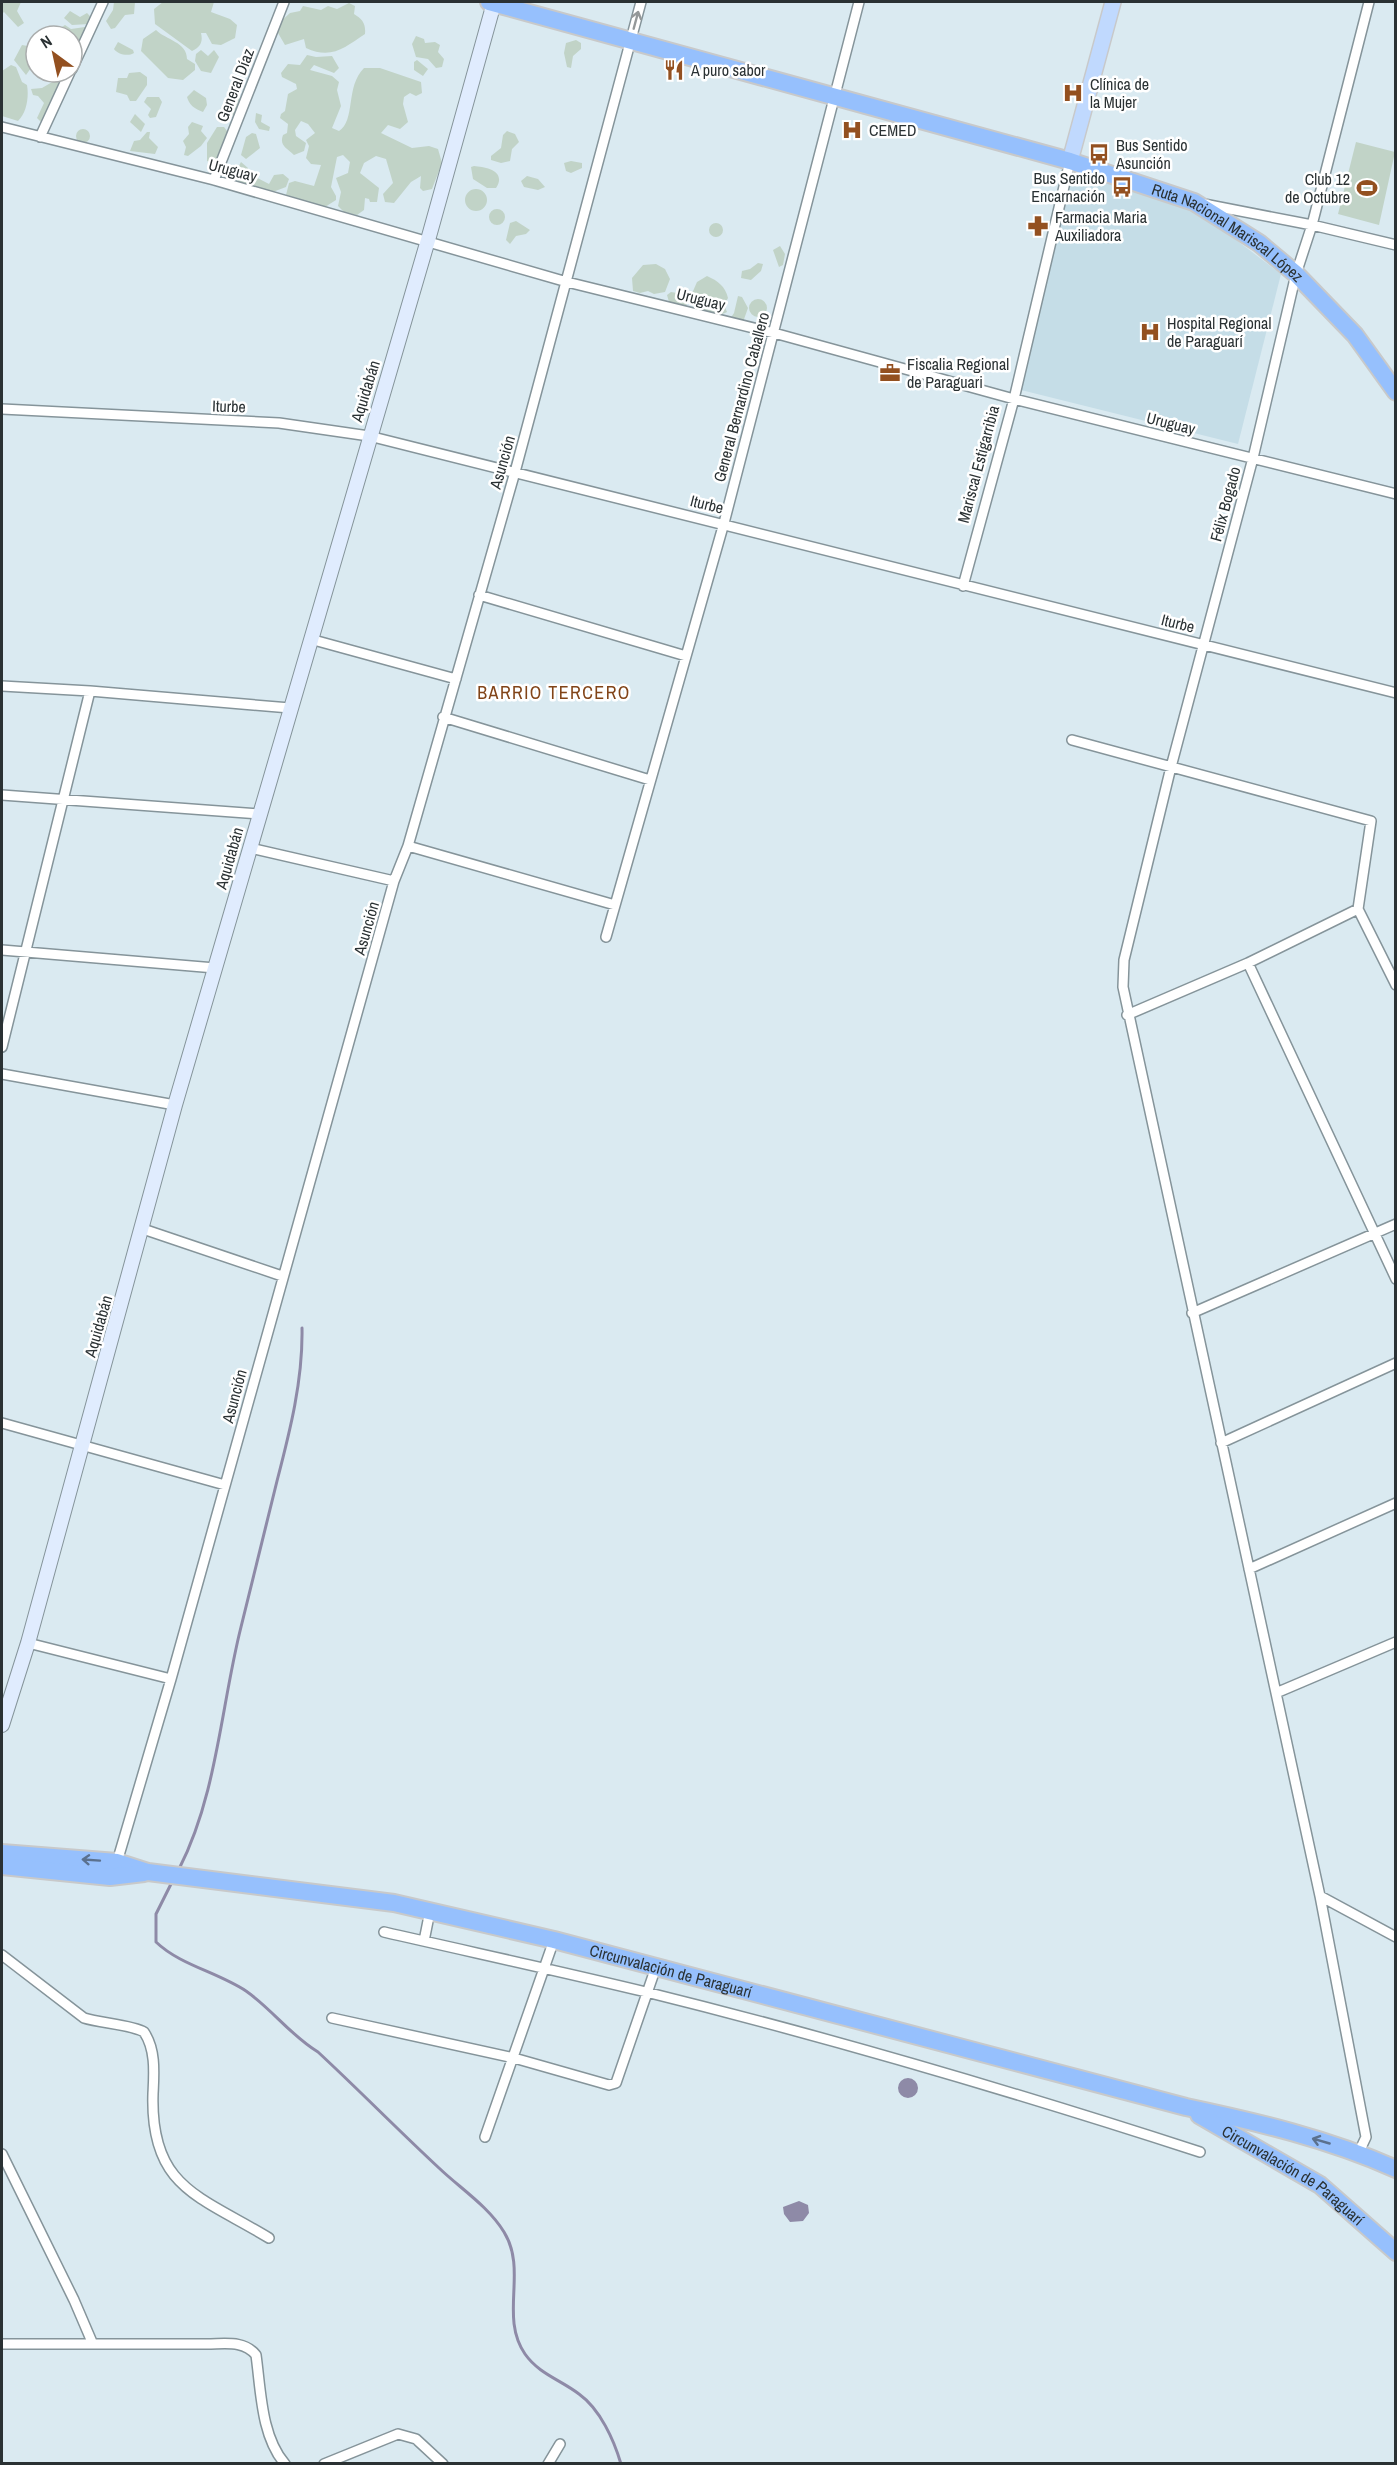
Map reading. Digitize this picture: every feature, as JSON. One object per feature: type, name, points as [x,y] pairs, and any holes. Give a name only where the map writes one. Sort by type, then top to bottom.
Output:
[{"type":"highway","name":"Ruta Nacional Mariscal López","points":[[493,2],[1070,161],[1194,202],[1259,243],[1296,274],[1355,335],[1395,392]]},
{"type":"highway","name":"Circunvalación de Paraguarí","points":[[2,1856],[117,1862],[148,1872],[394,1903],[430,1911],[554,1940],[1185,2107],[1248,2120],[1359,2152],[1395,2169]]},
{"type":"highway","name":"Circunvalación de Paraguarí","points":[[2,1856],[110,1877],[148,1872]]},
{"type":"highway","name":"Circunvalación de Paraguarí","points":[[1185,2107],[1320,2185],[1395,2253]]},
{"type":"main road","name":"Mariscal Estigarribia","points":[[1070,161],[1113,2]]},
{"type":"street","points":[[84,42],[103,2]]},
{"type":"street","name":"General Díaz","points":[[214,180],[284,2]]},
{"type":"street","name":"Aquidabán","points":[[2,1725],[143,1229],[175,1105],[428,240],[493,2]]},
{"type":"street","name":"Asunción","points":[[117,1862],[171,1679],[394,881],[408,846],[443,717],[515,472],[640,2]]},
{"type":"street","name":"General Bernardino Caballero","points":[[606,937],[724,523],[833,95],[859,2]]},
{"type":"street","name":"Félix Bogado","points":[[1359,2152],[1366,2138],[1320,1896],[1127,1016],[1123,987],[1124,960],[1171,767],[1253,458],[1296,274],[1312,225],[1369,2]]},
{"type":"street","points":[[40,137],[65,84]]},
{"type":"street","name":"Uruguay","points":[[2,129],[214,180],[567,282],[774,333],[1014,399],[1395,494]]},
{"type":"street","name":"Mariscal Estigarribia","points":[[963,586],[1014,399],[1070,161]]},
{"type":"street","points":[[1194,202],[1312,225],[1395,245]]},
{"type":"street","name":"Iturbe","points":[[2,409],[279,423],[369,436],[724,523],[963,586],[1395,693]]},
{"type":"street","points":[[479,595],[687,656]]},
{"type":"street","points":[[310,639],[456,679]]},
{"type":"street","points":[[2,686],[290,708]]},
{"type":"street","points":[[2,1047],[90,691]]},
{"type":"street","points":[[443,717],[650,780]]},
{"type":"street","points":[[1072,740],[1371,821],[1358,909],[1395,985]]},
{"type":"street","points":[[2,795],[259,814]]},
{"type":"street","points":[[408,846],[615,905]]},
{"type":"street","points":[[250,848],[394,881]]},
{"type":"street","points":[[1127,1016],[1248,963],[1358,909]]},
{"type":"street","points":[[2,950],[215,968]]},
{"type":"street","points":[[1248,963],[1395,1279]]},
{"type":"street","points":[[2,1074],[175,1105]]},
{"type":"street","points":[[1192,1313],[1395,1224]]},
{"type":"street","points":[[143,1229],[282,1276]]},
{"type":"street","points":[[1221,1443],[1395,1363]]},
{"type":"street","points":[[2,1423],[225,1485]]},
{"type":"street","points":[[1249,1569],[1395,1503]]},
{"type":"street","points":[[1276,1693],[1394,1642],[1395,1654]]},
{"type":"street","points":[[27,1643],[171,1679]]},
{"type":"street","points":[[1320,1896],[1395,1937]]},
{"type":"street","points":[[424,1941],[430,1911]]},
{"type":"street","points":[[384,1932],[647,1993],[1082,2114],[1200,2152]]},
{"type":"street","points":[[485,2137],[554,1940]]},
{"type":"street","points":[[2,1955],[84,2018],[100,2023],[136,2028],[144,2032],[153,2057],[152,2116],[158,2150],[168,2167],[186,2190],[269,2238]]},
{"type":"street","points":[[332,2018],[514,2058],[609,2085],[616,2083],[656,1967]]},
{"type":"street","points":[[2,2154],[74,2300],[92,2342]]},
{"type":"street","points":[[2,2344],[92,2342],[240,2344],[250,2348],[256,2355],[268,2431],[275,2452],[285,2463]]},
{"type":"street","points":[[331,2462],[398,2434],[416,2439],[443,2463]]},
{"type":"street","points":[[549,2463],[560,2444]]},
{"type":"shaded area","name":"Hospital Regional de Paraguarí","points":[[1070,173],[1194,208],[1281,274],[1238,444],[1021,390]]},
{"type":"shaded area","points":[[908,2078],[915,2081],[918,2088],[915,2095],[908,2098],[901,2095],[898,2088],[901,2081]]},
{"type":"shaded area","points":[[799,2201],[808,2205],[809,2213],[803,2221],[790,2222],[784,2214],[783,2207]]},
{"type":"green space","points":[[2,2],[21,2],[17,11],[24,23],[18,27],[4,12],[2,14]]},
{"type":"green space","points":[[114,2],[135,2],[134,14],[125,15],[115,28],[111,29],[106,21],[113,10]]},
{"type":"green space","points":[[163,2],[214,2],[211,12],[230,19],[237,25],[235,38],[221,45],[212,44],[206,33],[201,33],[201,44],[192,51],[155,24],[154,9]]},
{"type":"green space","points":[[349,3],[355,6],[354,14],[363,22],[365,34],[338,50],[323,53],[315,51],[306,48],[304,39],[285,45],[278,33],[279,23],[290,13],[300,11],[303,6],[321,10],[328,6],[337,9]]},
{"type":"green space","points":[[70,11],[80,17],[87,13],[92,18],[89,24],[84,24],[71,24],[64,18]]},
{"type":"green space","points":[[156,30],[180,45],[187,59],[195,64],[195,70],[183,80],[168,78],[141,51],[143,39]]},
{"type":"green space","points":[[416,36],[424,39],[425,43],[435,42],[440,45],[438,52],[444,59],[442,67],[436,68],[428,59],[416,57],[412,44]]},
{"type":"green space","points":[[576,40],[581,43],[581,49],[573,56],[571,68],[567,67],[564,53],[566,43]]},
{"type":"green space","points":[[118,42],[133,50],[134,53],[126,55],[118,52],[114,49]]},
{"type":"green space","points":[[22,45],[24,45],[24,72],[14,60]]},
{"type":"green space","points":[[201,50],[208,56],[214,50],[219,57],[211,73],[201,71],[195,61],[196,54]]},
{"type":"green space","points":[[307,55],[332,56],[339,68],[334,73],[314,65],[310,70],[332,76],[339,82],[337,90],[341,106],[332,128],[339,131],[347,119],[354,84],[364,68],[380,68],[421,82],[422,93],[416,96],[410,93],[404,97],[403,104],[408,122],[400,129],[388,125],[381,133],[412,148],[429,146],[438,149],[442,163],[432,189],[423,191],[420,188],[421,176],[411,182],[394,203],[385,202],[383,194],[393,183],[386,159],[376,156],[364,163],[360,173],[379,188],[377,202],[370,202],[365,198],[364,210],[357,215],[344,212],[338,206],[341,192],[336,178],[348,173],[350,162],[343,155],[337,157],[331,187],[336,200],[325,207],[286,195],[289,183],[295,181],[314,186],[321,165],[311,164],[306,158],[309,146],[306,140],[315,133],[308,124],[301,121],[295,130],[296,136],[306,143],[304,151],[294,155],[282,142],[283,135],[287,133],[288,124],[280,118],[281,114],[285,111],[288,94],[297,89],[296,84],[282,77],[281,73],[288,64],[300,65]]},
{"type":"green space","points":[[417,60],[428,69],[423,76],[414,70],[414,62]]},
{"type":"green space","points":[[11,65],[16,67],[22,82],[27,85],[25,109],[18,121],[2,116],[2,71]]},
{"type":"green space","points":[[140,72],[147,77],[147,85],[136,101],[130,101],[127,95],[116,92],[118,78],[127,78],[129,73]]},
{"type":"green space","points":[[49,84],[61,84],[41,122],[37,118],[44,103],[38,96],[33,95],[31,89],[42,88]]},
{"type":"green space","points":[[194,90],[206,98],[207,105],[203,112],[197,110],[188,100],[187,97]]},
{"type":"green space","points":[[230,95],[239,96],[240,99],[238,110],[232,116],[226,111]]},
{"type":"green space","points":[[147,97],[159,97],[162,102],[156,117],[150,118],[148,115],[151,109],[144,102]]},
{"type":"green space","points":[[256,113],[262,115],[261,122],[270,127],[269,131],[259,129],[255,122]]},
{"type":"green space","points":[[135,114],[145,124],[141,132],[130,122]]},
{"type":"green space","points":[[192,122],[203,126],[201,131],[207,138],[188,156],[184,155],[186,147],[183,141],[189,134],[188,127]]},
{"type":"green space","points":[[217,127],[224,127],[233,146],[229,154],[212,163],[207,161],[207,143]]},
{"type":"green space","points":[[80,129],[86,129],[90,136],[86,143],[80,143],[76,139],[76,133]]},
{"type":"green space","points":[[507,131],[515,134],[519,142],[512,149],[510,161],[501,163],[491,160],[491,156],[501,148],[503,135]]},
{"type":"green space","points":[[147,132],[150,132],[149,138],[158,147],[155,154],[130,151],[134,141],[140,140]]},
{"type":"green space","points":[[252,133],[256,134],[260,148],[246,159],[241,155],[246,137]]},
{"type":"green space","name":"Club 12 de Octubre","points":[[1356,142],[1395,152],[1379,225],[1338,214]]},
{"type":"green space","points":[[571,161],[582,163],[582,168],[571,173],[566,171],[564,163]]},
{"type":"green space","points":[[241,162],[248,168],[248,173],[269,184],[274,175],[283,174],[289,179],[286,187],[270,193],[238,182],[234,175]]},
{"type":"green space","points":[[471,167],[484,167],[497,174],[499,182],[496,188],[487,188],[473,179]]},
{"type":"green space","points":[[527,176],[538,179],[545,187],[538,190],[524,187],[521,181]]},
{"type":"green space","points":[[476,189],[484,192],[487,200],[484,208],[476,211],[468,208],[465,200],[468,192]]},
{"type":"green space","points":[[494,209],[500,209],[505,217],[503,223],[494,225],[489,220],[489,214]]},
{"type":"green space","points":[[516,221],[530,230],[526,234],[516,236],[510,244],[506,240],[510,223]]},
{"type":"green space","points":[[716,223],[721,225],[723,230],[721,235],[716,237],[711,235],[709,230],[711,225]]},
{"type":"green space","points":[[780,246],[785,254],[783,265],[779,267],[773,250]]},
{"type":"green space","points":[[758,263],[763,264],[761,271],[751,280],[741,278],[742,271]]},
{"type":"green space","points":[[656,264],[665,269],[670,279],[665,292],[654,294],[648,291],[640,293],[633,291],[632,278],[643,265]]},
{"type":"green space","points":[[707,276],[718,282],[725,290],[728,298],[724,305],[727,312],[719,315],[710,314],[694,307],[690,298],[697,282]]},
{"type":"green space","points":[[671,292],[683,294],[687,306],[669,302],[667,295]]},
{"type":"green space","points":[[738,296],[742,297],[748,308],[743,322],[730,319],[734,313]]},
{"type":"green space","points":[[758,299],[764,302],[767,308],[764,314],[758,317],[752,314],[749,308],[752,302]]},
{"type":"waterway","points":[[179,1869],[192,1841],[210,1781],[234,1657],[291,1424],[298,1386],[302,1328]]},
{"type":"waterway","points":[[173,1880],[156,1914],[156,1942],[176,1957],[235,1984],[255,1998],[318,2052],[447,2176],[490,2214],[504,2232],[511,2247],[514,2262],[514,2324],[525,2354],[543,2372],[587,2400],[600,2416],[621,2464]]},
{"type":"place","name":"A puro sabor","points":[[674,70]]},
{"type":"place","name":"Clínica de la Mujer","points":[[1073,93]]},
{"type":"place","name":"CEMED","points":[[852,130]]},
{"type":"place","name":"Bus Sentido Asunción","points":[[1099,154]]},
{"type":"place","name":"Bus Sentido Encarnación","points":[[1122,187]]},
{"type":"place","name":"Club 12 de Octubre","points":[[1367,188]]},
{"type":"place","name":"Farmacia Maria Auxiliadora","points":[[1038,226]]},
{"type":"place","name":"Hospital Regional de Paraguarí","points":[[1150,332]]},
{"type":"place","name":"Fiscalia Regional de Paraguari","points":[[890,373]]},
{"type":"district","name":"BARRIO TERCERO","points":[[554,693]]}]
